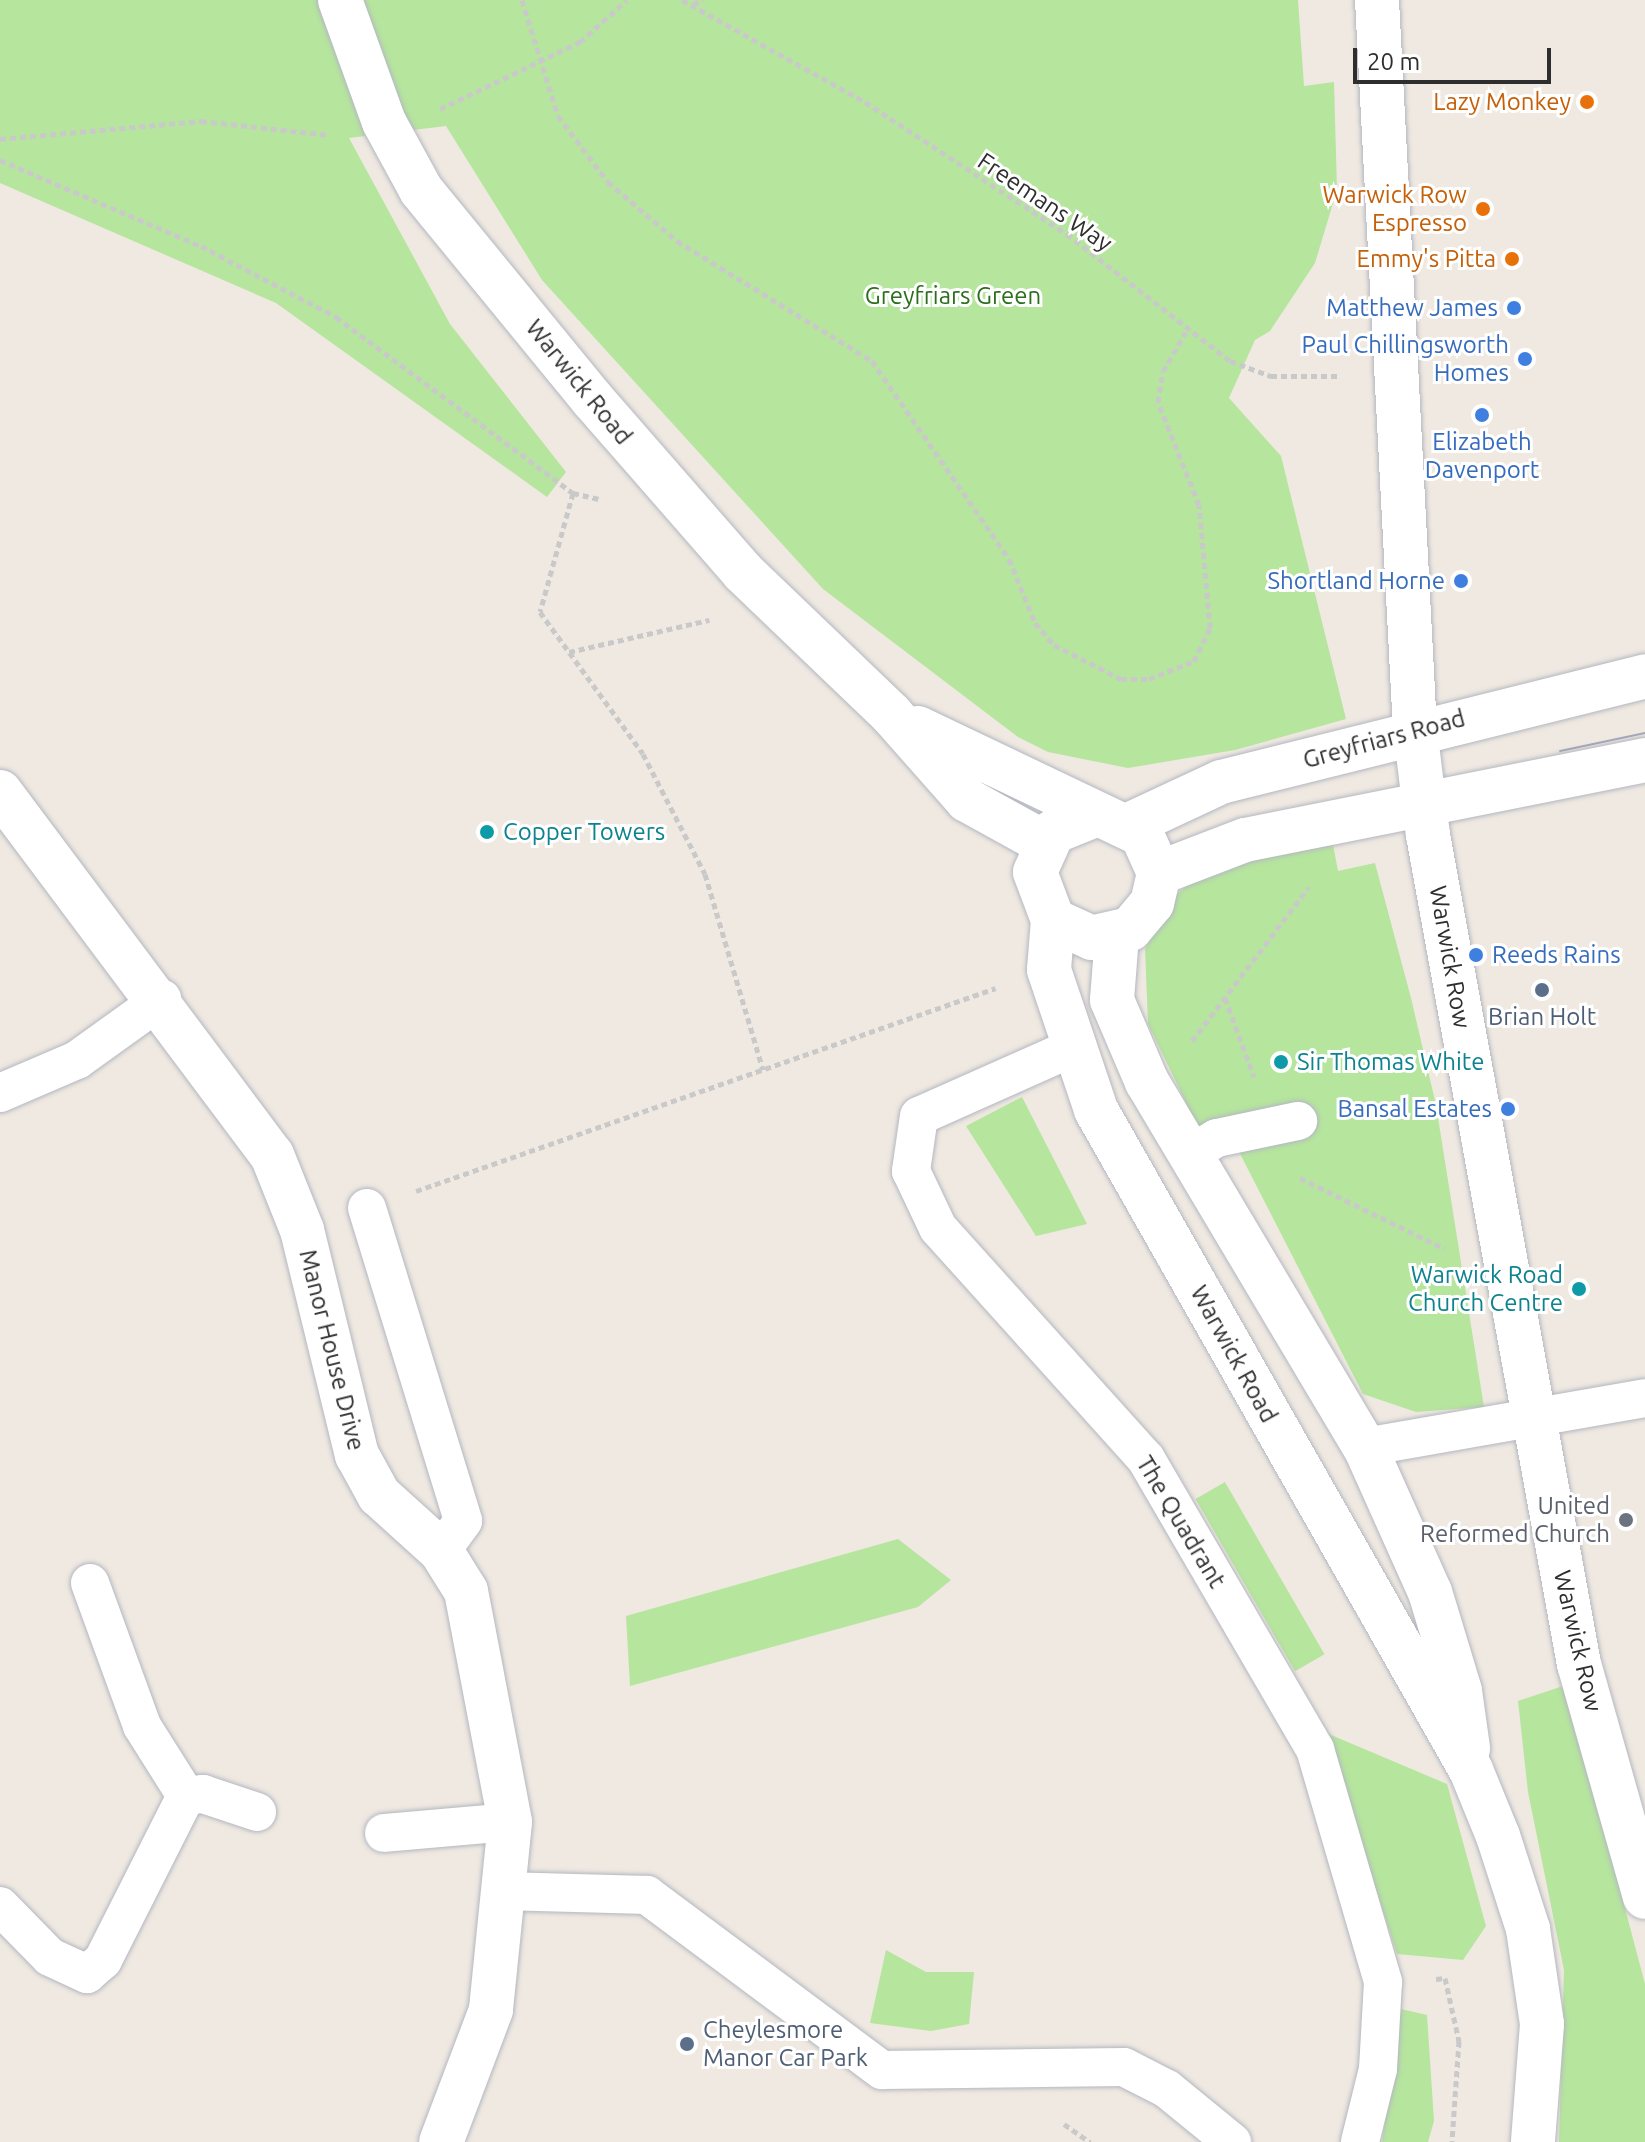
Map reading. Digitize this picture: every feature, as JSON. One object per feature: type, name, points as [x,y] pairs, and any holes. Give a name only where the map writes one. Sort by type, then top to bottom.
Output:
[{"type":"street","name":"Warwick Road","points":[[340,0],[384,122],[421,190],[697,523],[891,714],[967,800],[1045,843],[1035,872],[1053,920],[1049,970],[1072,1048],[1096,1110],[1471,1770],[1528,1929],[1542,2024],[1533,2142]]},
{"type":"street","name":"Warwick Row","points":[[1377,0],[1415,729],[1532,1418],[1579,1664],[1645,1897]]},
{"type":"street","name":"Greyfriars Road","points":[[1114,819],[1221,782],[1415,729],[1645,676]]},
{"type":"street","name":"Warwick Road","points":[[891,714],[1114,819],[1151,846],[1159,873]]},
{"type":"street","points":[[1053,920],[1078,935],[1117,935],[1144,917],[1159,873],[1245,840],[1428,808],[1645,760]]},
{"type":"street","name":"Manor House Drive","points":[[0,792],[162,999],[272,1155],[302,1230],[357,1455],[379,1495],[441,1551],[466,1591],[510,1822],[491,2010],[441,2142]]},
{"type":"street","points":[[1045,843],[1067,822],[1114,819]]},
{"type":"street","name":"Warwick Road","points":[[1117,935],[1112,1000],[1147,1082],[1365,1447],[1430,1592],[1460,1691],[1471,1770]]},
{"type":"lane","points":[[0,1093],[77,1060],[162,999]]},
{"type":"lane","name":"The Quadrant","points":[[1072,1048],[919,1116],[911,1171],[938,1228],[1146,1459],[1315,1749],[1383,1982],[1378,2069],[1360,2142]]},
{"type":"lane","points":[[1190,1154],[1217,1138],[1298,1121]]},
{"type":"lane","points":[[367,1208],[463,1521],[441,1551]]},
{"type":"lane","points":[[1365,1447],[1645,1398]]},
{"type":"lane","points":[[90,1583],[142,1726],[186,1796]]},
{"type":"lane","points":[[186,1796],[203,1794],[257,1812]]},
{"type":"lane","points":[[0,1906],[50,1957],[74,1971],[95,1970],[186,1796]]},
{"type":"lane","points":[[384,1833],[510,1822]]},
{"type":"lane","points":[[503,1891],[647,1895],[882,2070],[1124,2067],[1167,2089],[1232,2142]]},
{"type":"path","points":[[522,0],[538,66],[572,138],[634,210],[872,361],[1009,559],[1035,623],[1054,645],[1121,679],[1149,679],[1194,661],[1210,628],[1199,505],[1158,402],[1163,371],[1186,332]]},
{"type":"path","points":[[443,108],[538,66],[580,42],[627,0]]},
{"type":"path","name":"Freemans Way","points":[[682,0],[865,102],[1067,234],[1186,332],[1271,376],[1398,376]]},
{"type":"path","points":[[692,5],[703,0]]},
{"type":"path","points":[[0,139],[201,121],[319,137]]},
{"type":"path","points":[[0,160],[201,246],[336,317],[573,493],[600,499]]},
{"type":"path","points":[[573,493],[540,612],[643,754],[705,874],[763,1070]]},
{"type":"path","points":[[569,652],[710,620]]},
{"type":"path","points":[[1147,1082],[1172,1067],[1315,879]]},
{"type":"path","points":[[367,1208],[1002,986]]},
{"type":"path","points":[[1383,1982],[1445,1978],[1459,2041],[1452,2142]]},
{"type":"green space","name":"Greyfriars Green","points":[[0,0],[1298,0],[1304,86],[1334,82],[1337,190],[1315,263],[1270,331],[1255,340],[1229,398],[1281,456],[1346,719],[1235,750],[1128,768],[1048,752],[1018,737],[823,589],[542,280],[446,126],[349,138],[450,324],[566,472],[547,497],[276,303],[0,183]]},
{"type":"green space","points":[[1330,829],[1338,871],[1375,863],[1411,998],[1436,1105],[1484,1407],[1416,1412],[1363,1394],[1232,1138],[1203,1138],[1148,1024],[1145,949],[1173,898],[1195,878]]},
{"type":"green space","points":[[1022,1097],[1087,1224],[1036,1236],[966,1126]]},
{"type":"green space","points":[[1225,1482],[1324,1654],[1295,1671],[1196,1499]]},
{"type":"green space","points":[[898,1539],[951,1580],[918,1607],[630,1686],[626,1616]]},
{"type":"green space","points":[[1566,1685],[1645,1984],[1645,2142],[1559,2142],[1564,1970],[1528,1792],[1518,1701]]},
{"type":"green space","points":[[1324,1732],[1447,1784],[1486,1926],[1463,1960],[1397,1954]]},
{"type":"green space","points":[[886,1950],[926,1972],[974,1972],[969,2024],[931,2031],[870,2023]]},
{"type":"green space","points":[[1401,2009],[1427,2015],[1434,2121],[1428,2142],[1382,2142]]},
{"type":"tram line","points":[[1560,751],[1645,733]]},
{"type":"place","name":"Lazy Monkey","points":[[1587,102]]},
{"type":"place","name":"Warwick Row Espresso","points":[[1483,209]]},
{"type":"place","name":"Emmy's Pitta","points":[[1512,259]]},
{"type":"place","name":"Matthew James","points":[[1514,308]]},
{"type":"place","name":"Paul Chillingsworth Homes","points":[[1525,359]]},
{"type":"place","name":"Elizabeth Davenport","points":[[1482,415]]},
{"type":"place","name":"Shortland Horne","points":[[1461,581]]},
{"type":"place","name":"Copper Towers","points":[[487,832]]},
{"type":"place","name":"Reeds Rains","points":[[1476,955]]},
{"type":"place","name":"Brian Holt","points":[[1542,990]]},
{"type":"place","name":"Sir Thomas White","points":[[1281,1062]]},
{"type":"place","name":"Bansal Estates","points":[[1508,1109]]},
{"type":"place","name":"Warwick Road Church Centre","points":[[1579,1289]]},
{"type":"place","name":"United Reformed Church","points":[[1626,1520]]},
{"type":"place","name":"Cheylesmore Manor Car Park","points":[[687,2044]]}]
